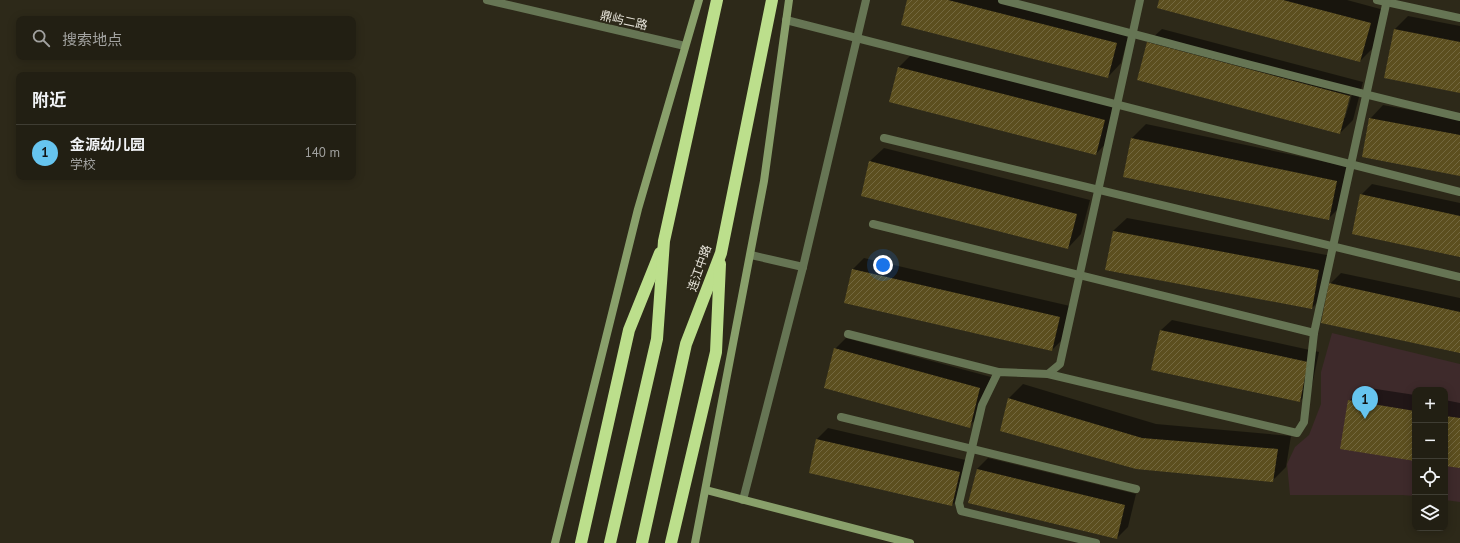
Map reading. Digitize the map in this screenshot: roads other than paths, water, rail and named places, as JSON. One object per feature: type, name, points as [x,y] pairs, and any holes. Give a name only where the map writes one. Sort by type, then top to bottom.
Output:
[{"type":"highway","points":[[610,543],[657,339],[664,241],[717,0]]},
{"type":"highway","name":"连江中路","points":[[642,543],[686,344],[721,253],[772,0]]},
{"type":"highway","points":[[581,543],[630,330],[664,241]]},
{"type":"highway","points":[[671,543],[716,352],[721,253]]},
{"type":"main road","points":[[555,543],[638,209],[699,0]]},
{"type":"main road","points":[[695,543],[764,181],[789,0]]},
{"type":"main road","points":[[706,490],[910,543]]},
{"type":"street","name":"鼎屿二路","points":[[486,0],[685,46]]},
{"type":"street","points":[[743,500],[803,268],[866,0]]},
{"type":"street","points":[[1002,0],[1132,32],[1366,96],[1460,117]]},
{"type":"street","points":[[1048,374],[1060,364],[1097,190],[1140,0]]},
{"type":"street","points":[[1377,0],[1460,18]]},
{"type":"street","points":[[848,334],[998,372],[1048,374],[1297,433],[1304,422],[1314,333],[1387,1]]},
{"type":"street","points":[[786,20],[857,40],[1460,192]]},
{"type":"street","points":[[884,138],[1460,277]]},
{"type":"street","points":[[873,224],[1314,333]]},
{"type":"street","points":[[751,255],[803,268]]},
{"type":"street","points":[[998,372],[982,405],[960,503],[961,511],[1096,543]]},
{"type":"street","points":[[841,417],[1136,489]]},
{"type":"place","name":"金源幼儿园","points":[[1365,419]]}]
